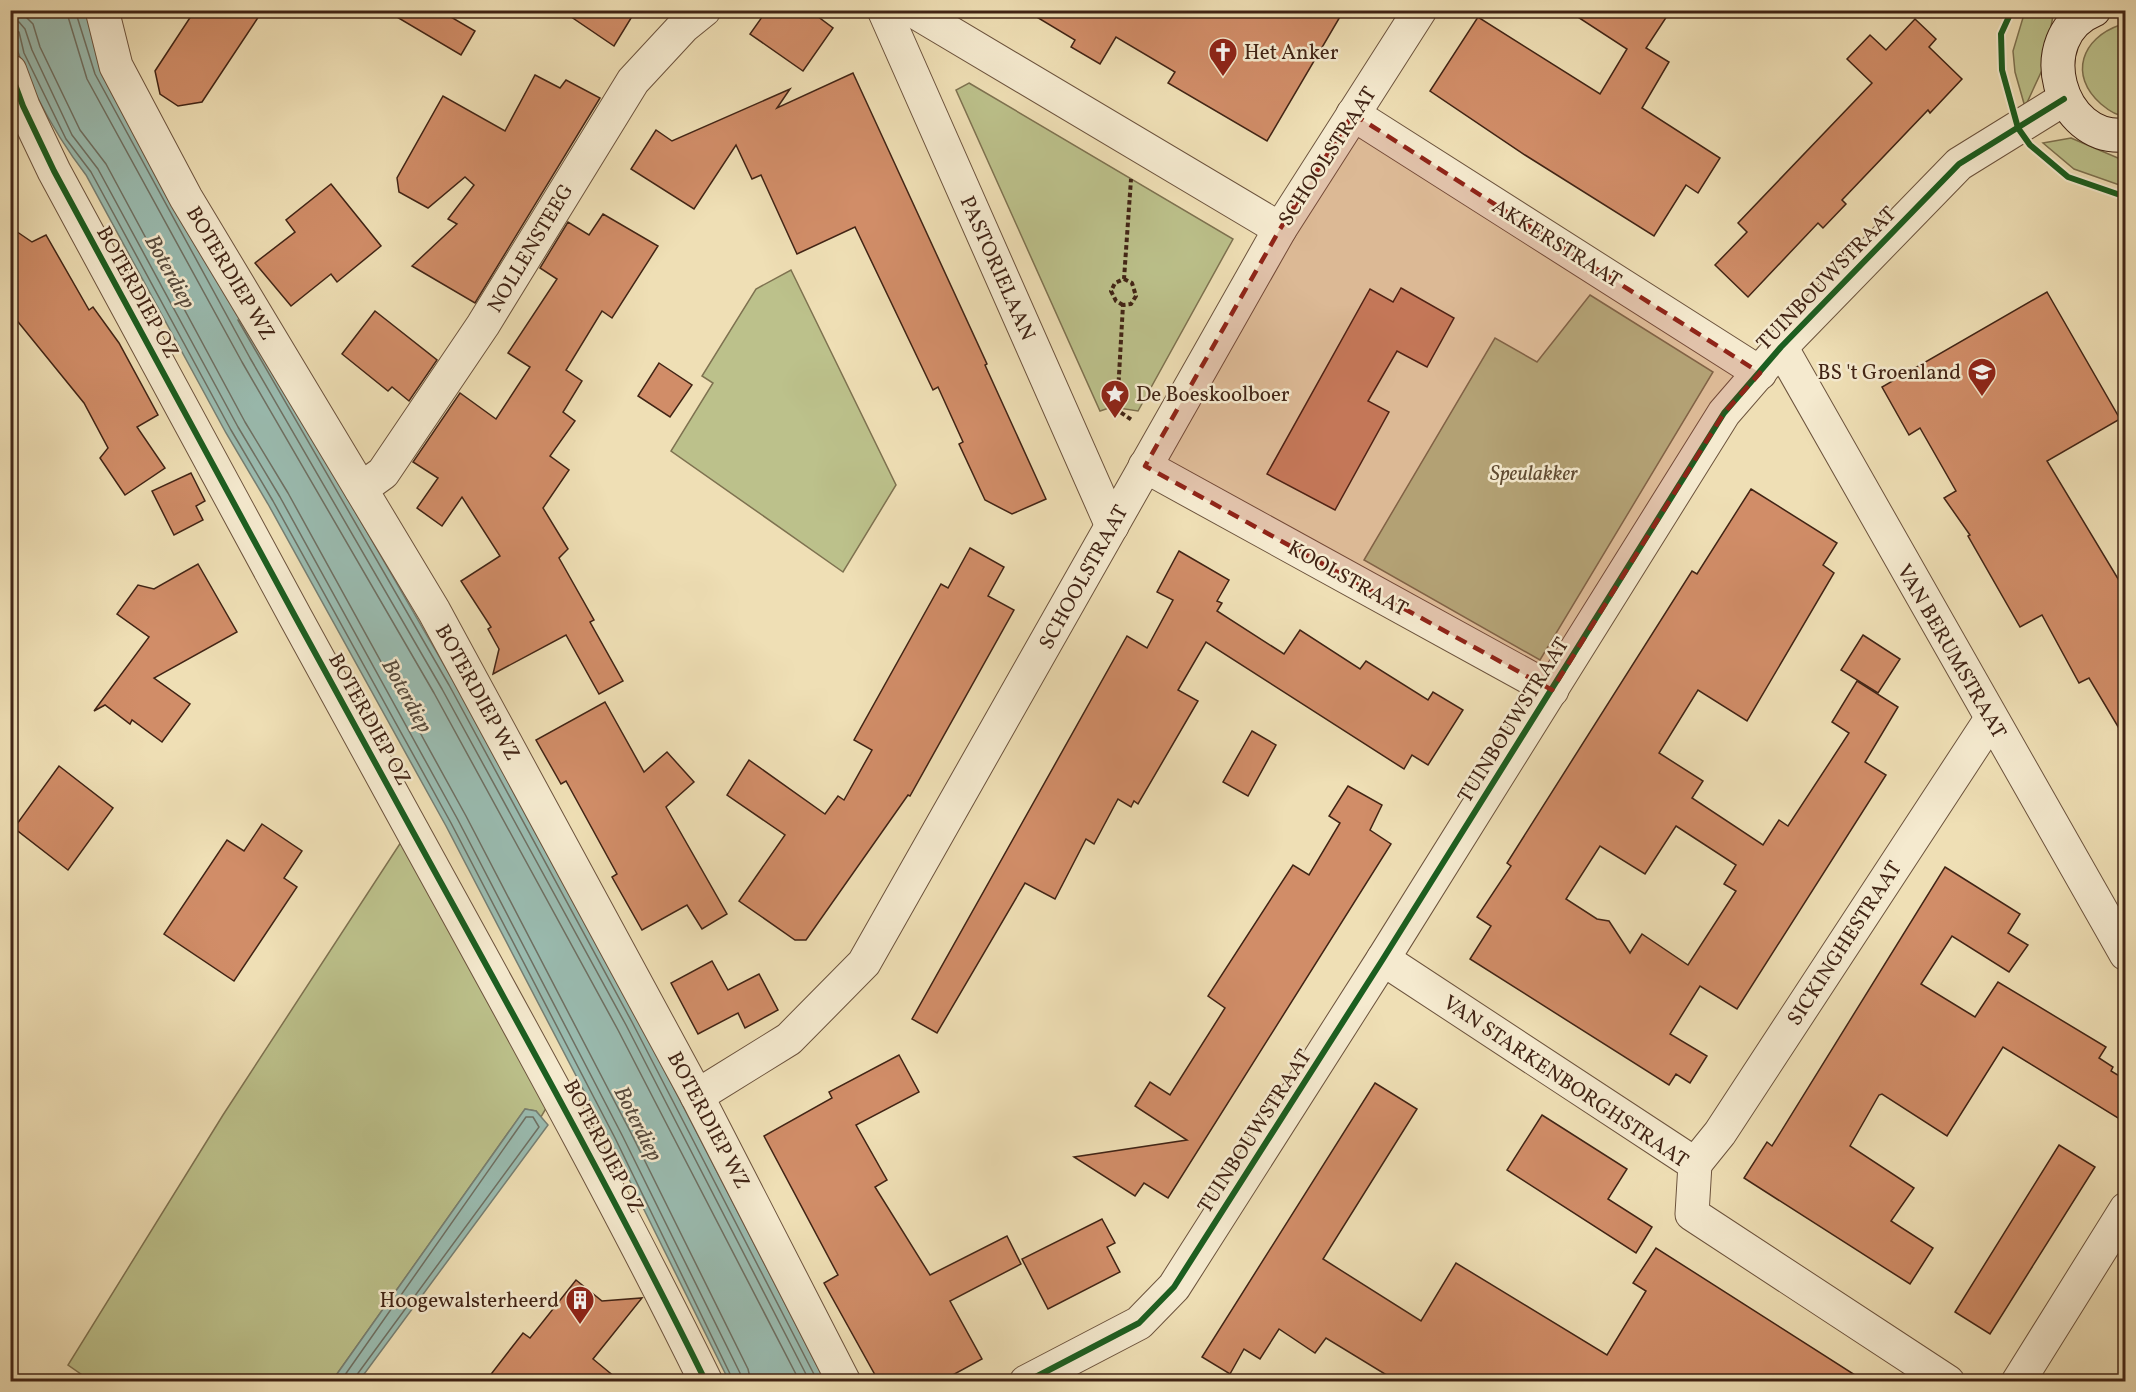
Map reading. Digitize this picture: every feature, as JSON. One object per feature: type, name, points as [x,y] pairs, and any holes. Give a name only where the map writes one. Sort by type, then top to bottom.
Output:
[{"type":"street","name":"BOTERDIEP WZ","points":[[102,10],[116,66],[186,198],[434,611],[697,1096],[844,1382]]},
{"type":"street","name":"NOLLENSTEEG","points":[[361,489],[383,473],[483,325],[633,81],[683,27],[704,10]]},
{"type":"street","name":"PASTORIELAAN","points":[[884,10],[1112,526]]},
{"type":"street","points":[[912,10],[1280,228]]},
{"type":"street","name":"SCHOOLSTRAAT","points":[[697,1096],[789,1039],[864,963],[1280,228],[1420,10]]},
{"type":"street","points":[[2089,11],[2073,26],[2062,42],[2057,71],[2064,99],[2073,114],[2087,126],[2104,133],[2126,135]]},
{"type":"street","name":"BOTERDIEP OZ","points":[[10,70],[17,111],[65,192],[407,821],[527,1036],[650,1268],[706,1382]]},
{"type":"street","name":"TUINBOUWSTRAAT","points":[[1026,1382],[1139,1323],[1174,1287],[1383,959],[1725,412],[1780,347],[1959,164],[2064,99]]},
{"type":"street","name":"AKKERSTRAAT","points":[[1353,114],[1760,372]]},
{"type":"street","name":"VAN BERUMSTRAAT","points":[[1780,347],[2126,954]]},
{"type":"street","name":"KOOLSTRAAT","points":[[1152,452],[1552,690]]},
{"type":"street","name":"SICKINGHESTRAAT","points":[[1695,1164],[1720,1132],[1991,719]]},
{"type":"street","name":"VAN STARKENBORGHSTRAAT","points":[[1383,959],[1695,1164],[1692,1214],[1948,1382]]},
{"type":"street","points":[[2018,1382],[2126,1209]]},
{"type":"path","points":[[1124,279],[1131,179],[1145,148]]},
{"type":"path","points":[[1124,279],[1132,283],[1136,296],[1131,304],[1123,306],[1116,301],[1111,291],[1115,283],[1124,279]]},
{"type":"path","points":[[1123,306],[1117,410],[1152,452]]},
{"type":"highlighted area","points":[[1353,114],[1760,373],[1724,413],[1552,690],[1145,466],[1280,229]]},
{"type":"green space","points":[[2025,11],[2051,11],[2053,16],[2043,68],[2025,107],[2015,72],[2013,51]]},
{"type":"green space","points":[[2120,25],[2125,25],[2125,116],[2115,114],[2101,104],[2091,93],[2082,70],[2084,58],[2096,39]]},
{"type":"green space","points":[[969,83],[1233,239],[1138,411],[1112,407],[1100,411],[956,90]]},
{"type":"green space","points":[[2071,138],[2125,161],[2125,187],[2074,169],[2043,143]]},
{"type":"green space","points":[[791,270],[896,485],[843,572],[671,451],[713,383],[702,376],[756,289]]},
{"type":"green space","name":"Speulakker","points":[[1590,295],[1713,372],[1540,660],[1364,560],[1495,338],[1537,362]]},
{"type":"green space","points":[[403,839],[548,1105],[541,1117],[536,1111],[525,1109],[332,1381],[91,1381],[68,1365],[223,1115]]},
{"type":"water","name":"Boterdiep","points":[[10,11],[88,11],[262,351],[454,682],[638,1019],[825,1381],[729,1381],[610,1141],[446,826],[268,504],[226,433],[86,175],[37,97],[18,52],[12,31]]},
{"type":"water","points":[[525,1109],[536,1111],[548,1125],[359,1381],[332,1381]]},
{"type":"building","points":[[195,10],[263,10],[202,102],[178,106],[160,94],[155,71]]},
{"type":"building","points":[[385,10],[439,10],[475,31],[461,55]]},
{"type":"building","points":[[561,10],[636,10],[614,46]]},
{"type":"building","points":[[767,10],[809,10],[833,28],[803,71],[750,34]]},
{"type":"building","points":[[1025,10],[1344,10],[1267,141],[1168,83],[1175,72],[1116,37],[1100,64],[1071,47],[1075,40]]},
{"type":"building","points":[[1567,10],[1671,10],[1646,48],[1669,62],[1642,108],[1720,158],[1698,193],[1686,185],[1654,236],[1525,155],[1430,91],[1478,17],[1600,94],[1627,49]]},
{"type":"building","points":[[1915,19],[1936,39],[1929,47],[1962,79],[1930,113],[1928,110],[1842,200],[1846,204],[1823,228],[1818,223],[1748,297],[1715,265],[1747,232],[1738,223],[1872,83],[1847,59],[1870,35],[1886,50]]},
{"type":"building","points":[[853,73],[987,364],[985,365],[1046,499],[1012,514],[985,500],[959,444],[963,442],[938,387],[933,390],[855,227],[797,254],[761,175],[752,179],[736,145],[694,209],[631,169],[656,130],[672,141],[790,89],[777,108]]},
{"type":"building","points":[[535,75],[560,88],[566,80],[600,98],[475,303],[412,266],[457,224],[448,219],[474,185],[465,177],[428,208],[399,192],[397,178],[443,96],[505,131]]},
{"type":"building","points":[[331,184],[381,246],[337,282],[331,274],[291,306],[255,263],[295,232],[286,220]]},
{"type":"building","points":[[603,214],[658,246],[612,318],[602,311],[566,370],[582,381],[563,412],[575,421],[550,456],[569,470],[543,508],[568,549],[559,558],[594,620],[590,622],[623,681],[599,694],[566,635],[493,674],[499,649],[488,629],[491,627],[461,581],[500,556],[462,497],[442,526],[417,508],[438,478],[413,462],[460,393],[496,419],[530,367],[508,353],[557,279],[540,268],[568,222],[589,235]]},
{"type":"building","points":[[10,227],[32,242],[46,235],[89,310],[93,307],[119,343],[158,415],[137,427],[165,468],[125,495],[100,458],[108,448],[84,403],[10,312]]},
{"type":"building","points":[[1401,288],[1454,318],[1427,367],[1397,351],[1368,401],[1389,412],[1335,510],[1267,474],[1370,289],[1393,302]]},
{"type":"building","points":[[2047,292],[2120,419],[2047,461],[2126,592],[2126,740],[2089,678],[2079,683],[2042,615],[2020,627],[1968,536],[1970,535],[1944,498],[1956,491],[1920,428],[1909,435],[1882,387]]},
{"type":"building","points":[[375,311],[437,360],[409,401],[392,387],[388,391],[342,354]]},
{"type":"building","points":[[659,363],[692,385],[670,417],[638,396]]},
{"type":"building","points":[[191,473],[205,501],[196,506],[203,520],[174,535],[152,491]]},
{"type":"building","points":[[1751,489],[1837,543],[1823,565],[1834,573],[1747,721],[1698,690],[1659,753],[1703,781],[1692,798],[1763,845],[1779,820],[1788,826],[1849,733],[1832,722],[1857,681],[1898,707],[1865,762],[1886,775],[1737,1009],[1700,986],[1670,1034],[1707,1056],[1690,1083],[1676,1074],[1669,1085],[1470,959],[1491,926],[1477,917],[1511,866],[1507,863],[1692,571],[1697,574]],"holes":[[[1676,826],[1736,865],[1724,884],[1736,891],[1688,965],[1642,934],[1630,953],[1609,921],[1597,919],[1566,899],[1600,846],[1645,874]]]},
{"type":"building","points":[[970,548],[1004,567],[988,596],[1014,610],[910,796],[908,795],[806,940],[795,940],[739,901],[785,835],[727,795],[749,760],[825,814],[838,796],[844,800],[872,750],[854,740],[941,584],[948,588]]},
{"type":"building","points":[[1179,551],[1229,580],[1217,601],[1222,603],[1217,611],[1284,654],[1300,630],[1360,669],[1366,661],[1428,700],[1433,692],[1463,710],[1428,765],[1412,755],[1404,769],[1206,642],[1178,690],[1198,701],[1138,804],[1134,801],[1131,807],[1118,799],[1094,844],[1086,839],[1055,899],[1025,883],[937,1033],[912,1019],[1127,636],[1147,648],[1173,600],[1157,592]]},
{"type":"building","points":[[198,564],[237,632],[154,678],[190,704],[162,742],[132,720],[130,724],[105,705],[94,711],[149,637],[117,614],[138,585],[154,589]]},
{"type":"building","points":[[1863,635],[1900,659],[1878,693],[1841,670]]},
{"type":"building","points":[[605,702],[644,772],[667,752],[694,782],[666,807],[727,914],[702,929],[687,905],[642,930],[612,877],[617,874],[566,781],[561,784],[536,740]]},
{"type":"building","points":[[1252,731],[1276,745],[1248,796],[1223,782]]},
{"type":"building","points":[[59,766],[113,808],[68,870],[14,828]]},
{"type":"building","points":[[1348,786],[1382,805],[1370,830],[1391,844],[1168,1198],[1144,1183],[1135,1196],[1074,1157],[1187,1140],[1135,1106],[1150,1082],[1170,1095],[1225,1008],[1208,996],[1293,865],[1309,875],[1340,823],[1329,816]]},
{"type":"building","points":[[262,824],[302,851],[284,878],[297,887],[234,981],[164,934],[227,840],[244,851]]},
{"type":"building","points":[[1945,867],[2020,914],[2008,933],[2028,945],[2009,972],[1952,936],[1921,984],[1975,1017],[1998,982],[2106,1047],[2099,1058],[2113,1067],[2111,1071],[2126,1080],[2126,1123],[2003,1047],[1947,1136],[1882,1094],[1879,1095],[1850,1146],[1914,1188],[1891,1221],[1933,1248],[1910,1284],[1744,1178],[1767,1142],[1772,1146]]},
{"type":"building","points":[[712,961],[728,990],[759,974],[778,1010],[745,1028],[738,1013],[698,1034],[671,983]]},
{"type":"building","points":[[899,1055],[919,1092],[856,1125],[887,1180],[875,1187],[930,1275],[1007,1236],[1021,1264],[950,1301],[982,1359],[940,1382],[879,1382],[824,1283],[838,1275],[764,1136],[832,1098],[829,1092]]},
{"type":"building","points":[[1375,1083],[1417,1109],[1323,1259],[1421,1321],[1456,1263],[1607,1355],[1646,1291],[1633,1283],[1656,1248],[1866,1382],[1398,1382],[1326,1338],[1315,1353],[1279,1329],[1260,1359],[1244,1349],[1230,1374],[1202,1357]]},
{"type":"building","points":[[1542,1115],[1627,1169],[1608,1199],[1652,1227],[1636,1253],[1507,1170]]},
{"type":"building","points":[[2059,1145],[2095,1167],[1990,1334],[1955,1312]]},
{"type":"building","points":[[1102,1219],[1115,1243],[1107,1247],[1120,1272],[1048,1309],[1022,1259]]},
{"type":"building","name":"Hoogewalsterheerd","points":[[576,1280],[602,1301],[642,1298],[593,1359],[621,1382],[485,1382],[523,1333],[530,1338]]},
{"type":"cycle path","points":[[2012,10],[2001,34],[2002,70],[2018,128],[2030,145],[2068,177],[2126,197]]},
{"type":"cycle path","points":[[10,71],[23,106],[54,171],[559,1100],[706,1382]]},
{"type":"cycle path","points":[[1026,1382],[1139,1323],[1174,1287],[1383,959],[1724,413],[1781,347],[1959,164],[2064,99]]},
{"type":"place","name":"Het Anker","points":[[1223,78]]},
{"type":"place","name":"BS 't Groenland","points":[[1982,398]]},
{"type":"place","name":"De Boeskoolboer","points":[[1115,420]]},
{"type":"place","name":"Hoogewalsterheerd","points":[[580,1326]]}]
